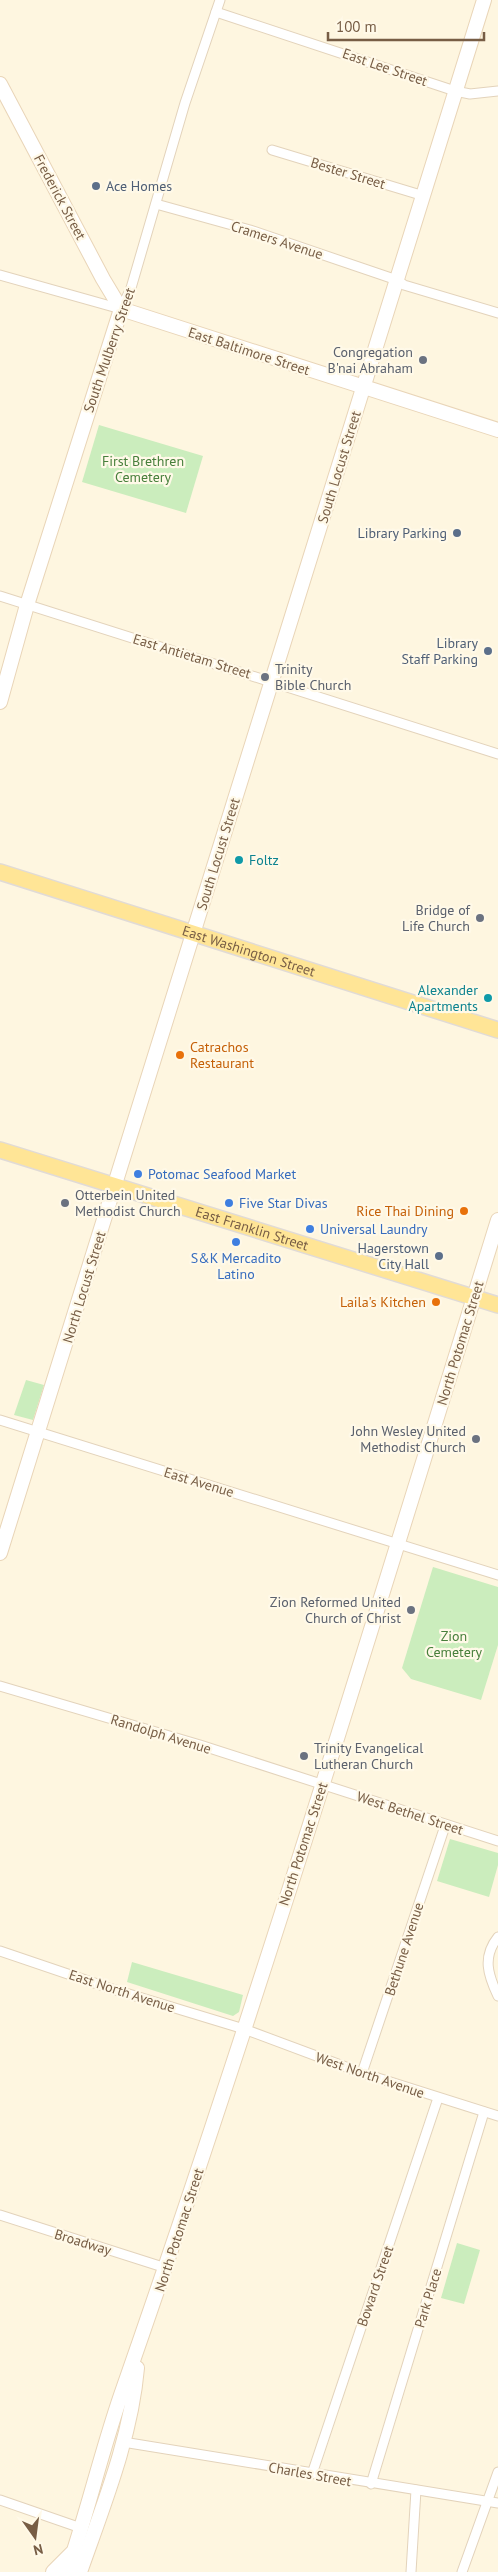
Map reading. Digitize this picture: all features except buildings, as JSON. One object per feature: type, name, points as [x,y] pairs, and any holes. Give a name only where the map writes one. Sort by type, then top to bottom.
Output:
[{"type":"main road","name":"South Locust Street","points":[[193,934],[484,0]]},
{"type":"main road","name":"Frederick Street","points":[[0,84],[103,279],[122,309]]},
{"type":"main road","name":"East Baltimore Street","points":[[122,309],[498,430]]},
{"type":"main road","name":"South Mulberry Street","points":[[0,702],[27,605],[122,309]]},
{"type":"main road","name":"East Washington Street","points":[[0,872],[498,1030]]},
{"type":"main road","name":"North Locust Street","points":[[0,1553],[193,934]]},
{"type":"main road","name":"East Franklin Street","points":[[0,1150],[498,1305]]},
{"type":"main road","name":"North Potomac Street","points":[[87,2531],[121,2396],[138,2352],[244,2029],[398,1544],[498,1220]]},
{"type":"main road","name":"North Potomac Street","points":[[87,2531],[123,2442],[135,2396],[138,2352]]},
{"type":"main road","points":[[53,2572],[74,2550],[87,2531]]},
{"type":"main road","points":[[80,2572],[87,2531]]},
{"type":"main road","points":[[67,2572],[74,2550]]},
{"type":"street","name":"South Mulberry Street","points":[[122,309],[131,288],[185,103],[220,0]]},
{"type":"street","name":"East Lee Street","points":[[216,12],[455,91],[470,94],[498,91]]},
{"type":"street","name":"Bester Street","points":[[272,150],[424,196]]},
{"type":"street","name":"Cramers Avenue","points":[[156,204],[250,230],[397,280],[404,285],[498,313]]},
{"type":"street","name":"East Baltimore Street","points":[[0,275],[122,309]]},
{"type":"street","name":"East Antietam Street","points":[[0,596],[498,754]]},
{"type":"street","name":"East Avenue","points":[[0,1420],[498,1575]]},
{"type":"street","name":"Randolph Avenue","points":[[0,1686],[200,1745],[322,1784]]},
{"type":"street","name":"West Bethel Street","points":[[322,1784],[445,1826],[498,1841]]},
{"type":"street","name":"Bethune Avenue","points":[[362,2073],[445,1826]]},
{"type":"street","points":[[498,1937],[486,1959],[490,1978],[498,1996]]},
{"type":"street","name":"East North Avenue","points":[[0,1951],[109,1988],[244,2029]]},
{"type":"street","name":"West North Avenue","points":[[244,2029],[362,2073],[498,2116]]},
{"type":"street","name":"Boward Street","points":[[312,2474],[438,2098]]},
{"type":"street","name":"Park Place","points":[[371,2484],[484,2112]]},
{"type":"street","name":"Broadway","points":[[0,2215],[166,2268]]},
{"type":"street","name":"Charles Street","points":[[123,2442],[371,2484],[498,2503]]},
{"type":"street","points":[[462,2572],[498,2472]]},
{"type":"street","points":[[411,2572],[416,2490]]},
{"type":"street","points":[[0,2500],[87,2531]]},
{"type":"green space","name":"First Brethren Cemetery","points":[[99,425],[203,456],[186,513],[82,482]]},
{"type":"green space","points":[[26,1380],[44,1385],[33,1420],[14,1415]]},
{"type":"green space","name":"Zion Cemetery","points":[[433,1567],[498,1587],[498,1645],[481,1700],[411,1679],[402,1668]]},
{"type":"green space","points":[[450,1839],[498,1853],[498,1865],[489,1897],[437,1881]]},
{"type":"green space","points":[[132,1962],[243,1995],[239,2012],[233,2016],[127,1982]]},
{"type":"green space","points":[[457,2243],[480,2250],[464,2304],[441,2298]]},
{"type":"place","name":"Ace Homes","points":[[96,186]]},
{"type":"place","name":"Congregation B'nai Abraham","points":[[423,360]]},
{"type":"place","name":"Library Parking","points":[[457,533]]},
{"type":"place","name":"Library Staff Parking","points":[[488,651]]},
{"type":"place","name":"Trinity Bible Church","points":[[265,677]]},
{"type":"place","name":"Foltz","points":[[239,860]]},
{"type":"place","name":"Bridge of Life Church","points":[[480,918]]},
{"type":"place","name":"Alexander Apartments","points":[[488,998]]},
{"type":"place","name":"Catrachos Restaurant","points":[[180,1055]]},
{"type":"place","name":"Potomac Seafood Market","points":[[138,1174]]},
{"type":"place","name":"Otterbein United Methodist Church","points":[[65,1203]]},
{"type":"place","name":"Five Star Divas","points":[[229,1203]]},
{"type":"place","name":"Rice Thai Dining","points":[[464,1211]]},
{"type":"place","name":"Universal Laundry","points":[[310,1229]]},
{"type":"place","name":"S&K Mercadito Latino","points":[[236,1242]]},
{"type":"place","name":"Hagerstown City Hall","points":[[439,1256]]},
{"type":"place","name":"Laila's Kitchen","points":[[436,1302]]},
{"type":"place","name":"John Wesley United Methodist Church","points":[[476,1439]]},
{"type":"place","name":"Zion Reformed United Church of Christ","points":[[411,1610]]},
{"type":"place","name":"Trinity Evangelical Lutheran Church","points":[[304,1756]]}]
